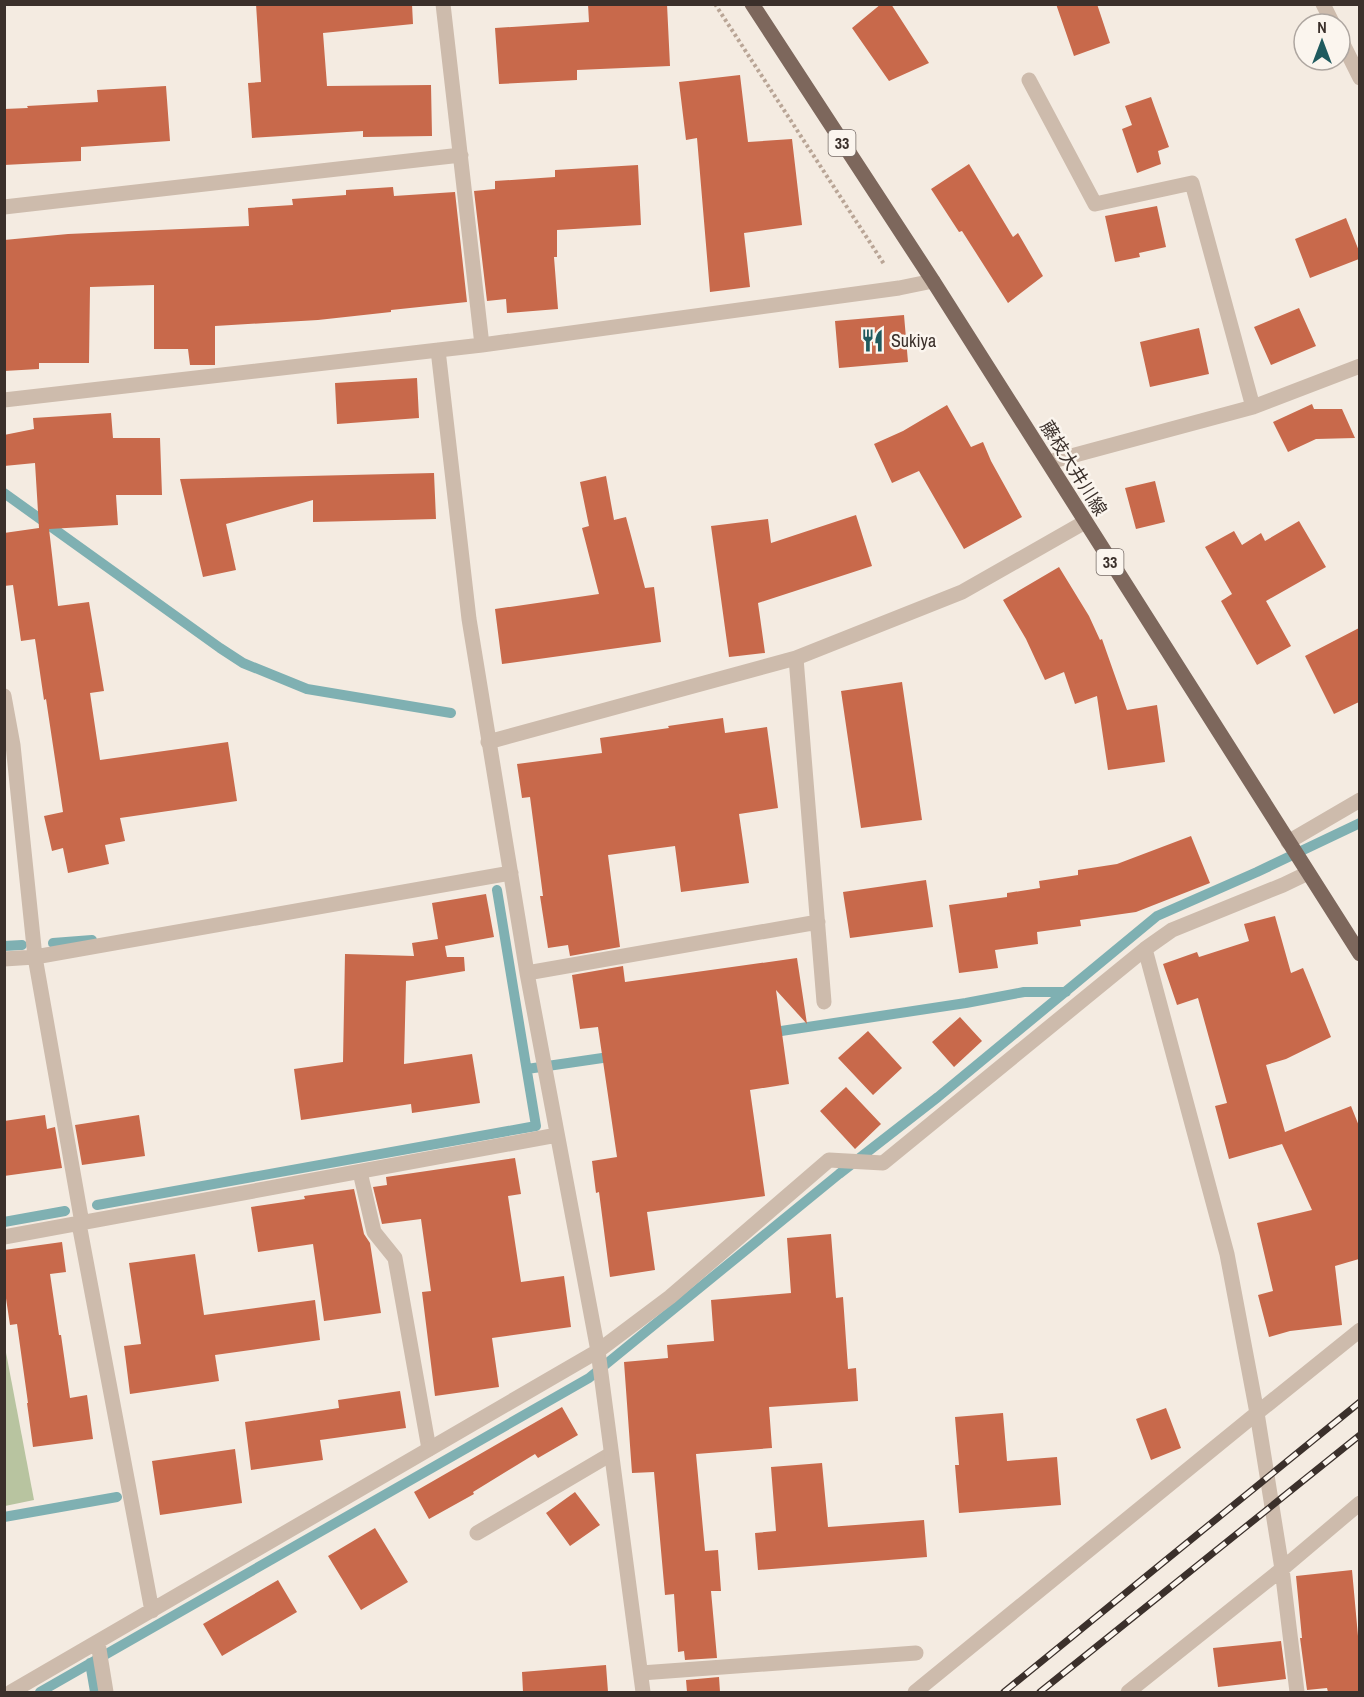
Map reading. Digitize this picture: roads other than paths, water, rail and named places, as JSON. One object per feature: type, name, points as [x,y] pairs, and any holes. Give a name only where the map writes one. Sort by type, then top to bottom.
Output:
[{"type":"main road","name":"藤枝大井川線","points":[[752,4],[1049,462],[1359,954]]},
{"type":"street","points":[[443,4],[482,345]]},
{"type":"street","points":[[1352,63],[1359,78]]},
{"type":"street","points":[[1029,80],[1095,204],[1192,183],[1253,407]]},
{"type":"street","points":[[4,207],[461,155]]},
{"type":"street","points":[[4,400],[482,345],[899,288],[933,281]]},
{"type":"street","points":[[438,350],[470,619],[488,742],[527,974],[598,1351],[643,1692]]},
{"type":"street","points":[[1049,462],[1253,407],[1359,366]]},
{"type":"street","points":[[488,742],[796,658],[962,592],[1085,522]]},
{"type":"street","points":[[796,658],[824,1002]]},
{"type":"street","points":[[4,696],[13,745],[35,957],[82,1223],[80,1230],[152,1611]]},
{"type":"street","points":[[1288,842],[1359,800]]},
{"type":"street","points":[[4,959],[35,957],[511,873]]},
{"type":"street","points":[[11,1692],[598,1351],[670,1297],[829,1160],[884,1163],[1145,949],[1172,930],[1308,873]]},
{"type":"street","points":[[527,974],[818,922]]},
{"type":"street","points":[[1145,949],[1227,1254],[1257,1413],[1282,1569],[1297,1692]]},
{"type":"street","points":[[4,1237],[557,1135]]},
{"type":"street","points":[[360,1172],[374,1232],[395,1258],[429,1449]]},
{"type":"street","points":[[915,1692],[1359,1330]]},
{"type":"street","points":[[477,1533],[611,1455]]},
{"type":"street","points":[[1128,1692],[1282,1569],[1359,1503]]},
{"type":"street","points":[[98,1643],[106,1689]]},
{"type":"street","points":[[641,1673],[916,1653]]},
{"type":"waterway","points":[[4,493],[243,663],[307,689],[451,713]]},
{"type":"waterway","points":[[40,1692],[589,1378],[839,1174],[938,1097],[1157,916],[1360,823]]},
{"type":"waterway","points":[[97,1205],[536,1126],[497,890]]},
{"type":"waterway","points":[[53,943],[92,940]]},
{"type":"waterway","points":[[4,946],[22,945]]},
{"type":"waterway","points":[[768,1033],[1024,992],[1066,992]]},
{"type":"waterway","points":[[527,1069],[616,1056]]},
{"type":"waterway","points":[[4,1222],[65,1211]]},
{"type":"waterway","points":[[4,1517],[117,1497]]},
{"type":"waterway","points":[[90,1663],[95,1692]]},
{"type":"railway","points":[[1004,1692],[1360,1402]]},
{"type":"railway","points":[[1040,1692],[1360,1435]]},
{"type":"place","name":"Sukiya","points":[[873,340]]}]
